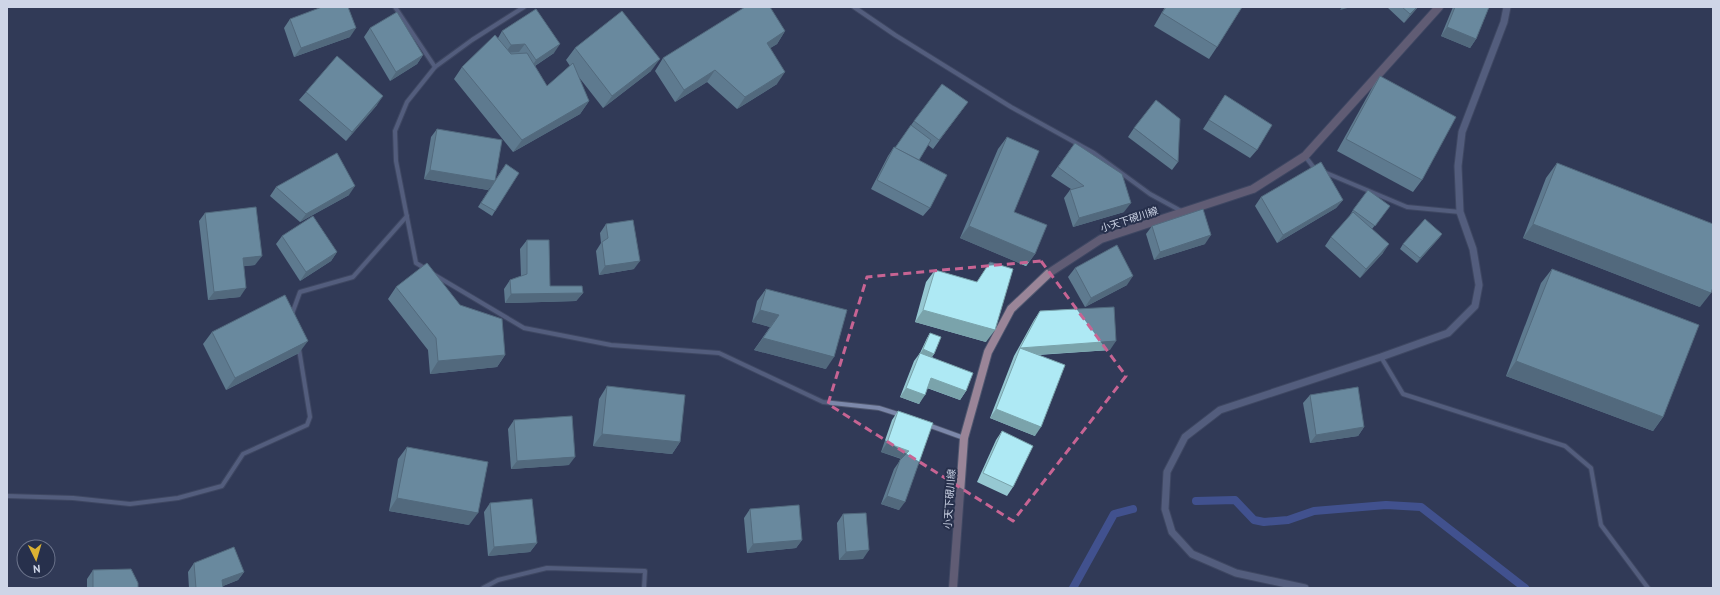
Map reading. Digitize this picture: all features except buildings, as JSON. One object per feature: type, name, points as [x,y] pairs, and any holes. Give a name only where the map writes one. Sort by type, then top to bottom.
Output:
[{"type":"main road","name":"小天下硯川線","points":[[953,588],[964,438],[988,352],[1011,309],[1049,273],[1101,239],[1253,189],[1305,156],[1439,7]]},
{"type":"street","points":[[395,7],[435,67]]},
{"type":"street","points":[[524,7],[472,40],[435,67],[407,102],[395,131],[396,162],[416,263],[524,328],[611,345],[720,353],[823,402],[879,408],[908,418]]},
{"type":"street","points":[[854,7],[895,36],[1011,107],[1094,153],[1150,194],[1183,212]]},
{"type":"street","points":[[1305,588],[1236,572],[1192,554],[1172,532],[1165,508],[1167,472],[1185,437],[1220,410],[1381,357],[1448,333],[1474,306],[1479,285],[1473,249],[1460,212],[1458,166],[1462,132],[1504,22],[1507,7]]},
{"type":"street","points":[[1305,156],[1314,168],[1407,207],[1460,212]]},
{"type":"street","points":[[294,320],[292,314],[300,292],[353,277],[407,216]]},
{"type":"street","points":[[7,496],[73,498],[130,504],[178,498],[222,486],[243,454],[307,425],[310,417],[298,347]]},
{"type":"street","points":[[1381,357],[1402,394],[1565,446],[1591,468],[1601,525],[1648,588]]},
{"type":"street","points":[[922,423],[964,438]]},
{"type":"street","points":[[483,588],[498,580],[547,568],[645,571],[644,588]]},
{"type":"highlighted area","points":[[1041,261],[1126,376],[1013,521],[828,404],[867,277]]},
{"type":"waterway","points":[[1196,501],[1235,500],[1254,520],[1264,522],[1288,520],[1314,511],[1386,505],[1421,507],[1525,588]]},
{"type":"waterway","points":[[1073,588],[1114,514],[1133,509]]}]
